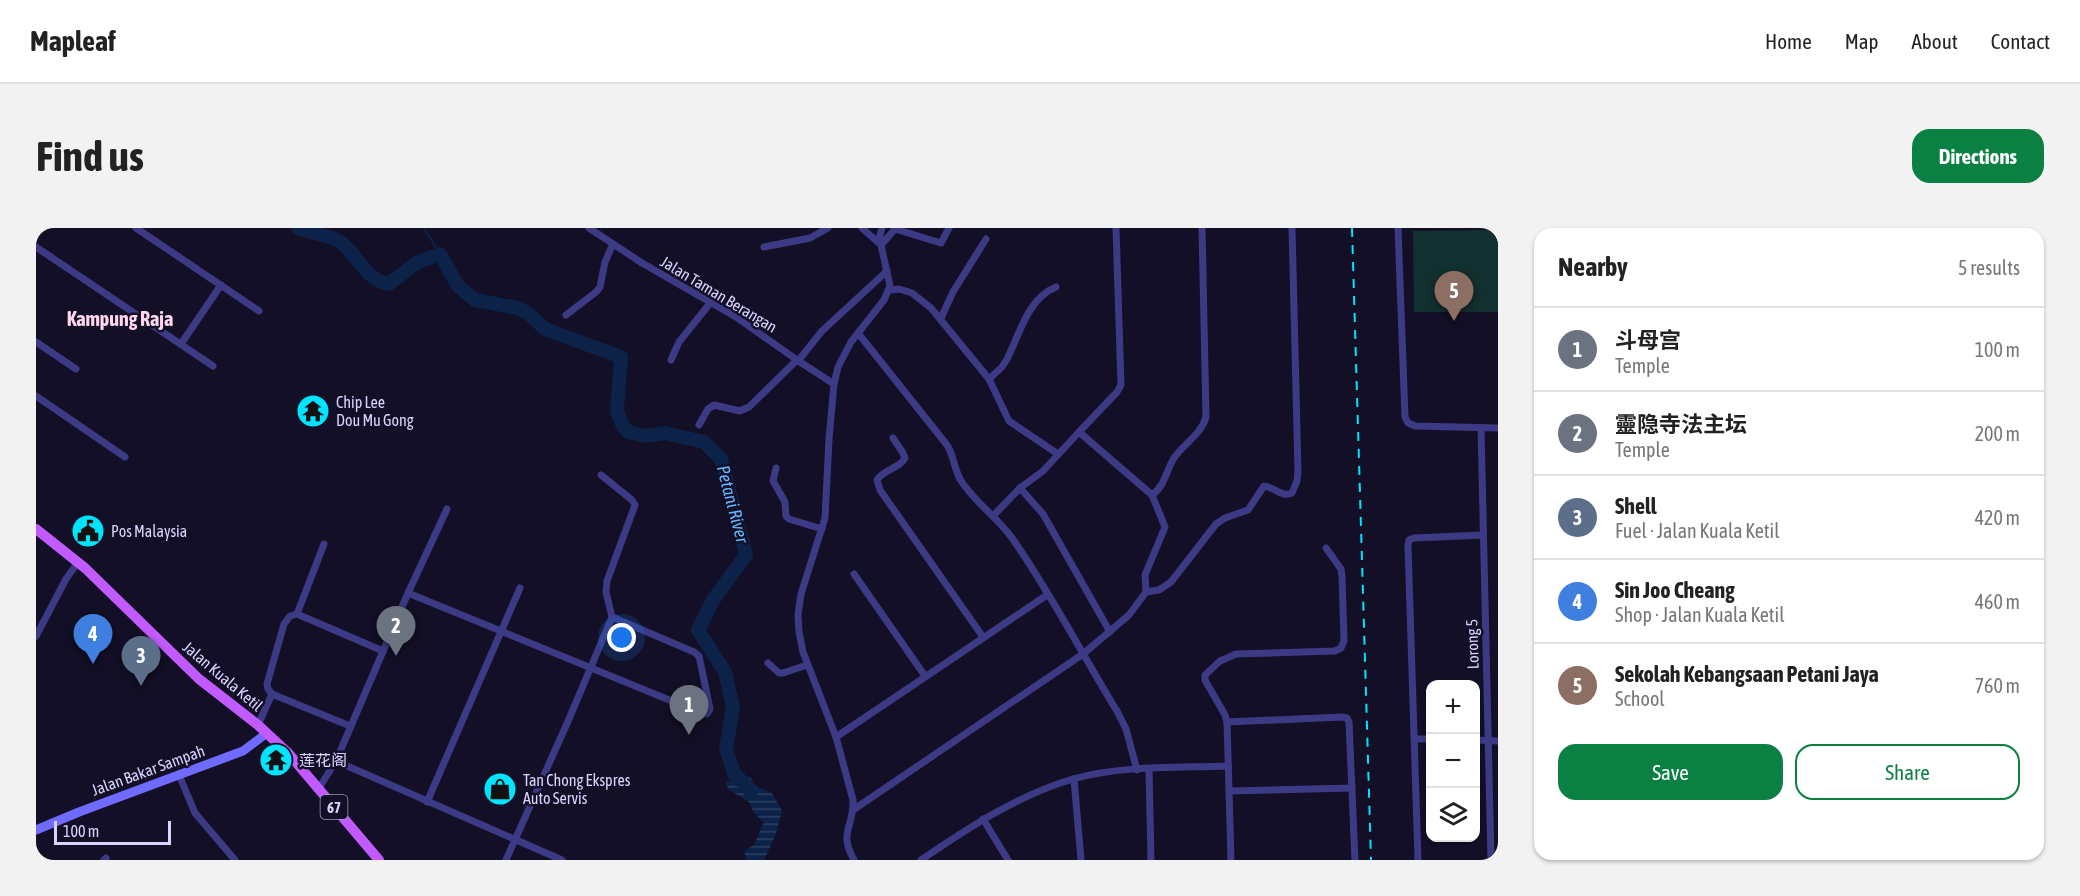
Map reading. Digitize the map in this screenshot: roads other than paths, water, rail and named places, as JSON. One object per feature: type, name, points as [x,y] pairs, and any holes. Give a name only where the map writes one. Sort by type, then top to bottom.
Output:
[{"type":"main road","name":"Jalan Kuala Ketil","points":[[36,529],[78,562],[199,679],[263,729],[289,754],[379,860]]},
{"type":"main road","name":"Jalan Bakar Sampah","points":[[36,830],[243,751],[263,729]]},
{"type":"street","points":[[136,228],[259,311]]},
{"type":"street","name":"Jalan Taman Berangan","points":[[589,228],[642,263],[736,317],[834,384]]},
{"type":"street","points":[[764,247],[810,238],[828,228]]},
{"type":"street","points":[[862,228],[879,244]]},
{"type":"street","points":[[854,860],[846,842],[853,800],[837,737],[807,665],[799,632],[798,615],[801,594],[822,529],[834,384],[843,357],[889,290],[887,271],[879,244],[882,228]]},
{"type":"street","points":[[879,244],[895,229],[940,243],[949,228]]},
{"type":"street","points":[[993,516],[1020,488],[1043,471],[1121,385],[1116,228]]},
{"type":"street","points":[[1152,495],[1161,486],[1174,458],[1200,431],[1206,417],[1202,228]]},
{"type":"street","points":[[853,810],[1083,654],[1129,615],[1146,592],[1165,587],[1216,524],[1225,518],[1248,510],[1264,486],[1288,495],[1295,488],[1298,471],[1292,228]]},
{"type":"street","points":[[1398,228],[1405,417],[1408,423],[1415,426],[1498,428]]},
{"type":"street","points":[[941,318],[953,292],[986,239]]},
{"type":"street","points":[[566,315],[600,287],[605,262],[613,244]]},
{"type":"street","points":[[36,247],[213,366]]},
{"type":"street","points":[[699,425],[711,406],[717,405],[740,411],[749,407],[798,361],[822,332],[887,271]]},
{"type":"street","points":[[181,344],[221,285]]},
{"type":"street","points":[[989,379],[1007,359],[1034,303],[1042,294],[1056,287]]},
{"type":"street","points":[[889,290],[899,289],[921,298],[941,318],[989,379],[1009,421],[1058,454]]},
{"type":"street","points":[[672,360],[679,342],[711,302]]},
{"type":"street","points":[[858,333],[947,445],[963,484],[1010,535],[1126,729],[1137,770]]},
{"type":"street","points":[[36,342],[76,369]]},
{"type":"street","points":[[36,396],[125,457]]},
{"type":"street","name":"Lorong 5","points":[[1481,428],[1488,740],[1494,816],[1491,860]]},
{"type":"street","points":[[1079,432],[1152,495],[1165,527],[1145,575],[1146,592]]},
{"type":"street","points":[[893,438],[904,458],[900,465],[879,476],[877,480],[880,490],[983,637]]},
{"type":"street","points":[[776,468],[773,481],[785,502],[786,516],[789,519],[822,529]]},
{"type":"street","points":[[506,860],[612,617],[606,592],[607,581],[635,505],[601,475]]},
{"type":"street","points":[[1020,488],[1043,514],[1110,632]]},
{"type":"street","points":[[319,788],[336,761],[447,508]]},
{"type":"street","points":[[1418,860],[1409,540],[1483,535]]},
{"type":"street","points":[[297,614],[324,544]]},
{"type":"street","points":[[1231,860],[1227,722],[1205,680],[1208,670],[1220,661],[1236,654],[1335,651],[1343,645],[1341,569],[1326,548]]},
{"type":"street","points":[[36,636],[66,579],[78,562]]},
{"type":"street","points":[[854,574],[925,676]]},
{"type":"street","points":[[427,802],[520,588]]},
{"type":"street","points":[[408,593],[701,714],[709,712],[702,661],[699,656],[612,617]]},
{"type":"street","points":[[837,737],[1047,595]]},
{"type":"street","points":[[350,726],[272,694],[268,689],[267,684],[284,624],[290,616],[297,614],[383,651]]},
{"type":"street","points":[[768,663],[779,673],[807,665]]},
{"type":"street","points":[[263,729],[272,694]]},
{"type":"street","points":[[1227,722],[1347,718],[1349,722],[1354,860]]},
{"type":"street","points":[[1414,739],[1426,740]]},
{"type":"street","points":[[1480,740],[1498,741]]},
{"type":"street","points":[[336,761],[562,860]]},
{"type":"street","points":[[921,860],[983,819],[1022,799],[1074,779],[1113,771],[1228,766]]},
{"type":"street","points":[[1149,769],[1151,860]]},
{"type":"street","points":[[179,775],[195,813],[235,860]]},
{"type":"street","points":[[1074,779],[1081,860]]},
{"type":"street","points":[[1229,791],[1352,788]]},
{"type":"street","points":[[983,819],[1008,860]]},
{"type":"water","points":[[749,776],[757,787],[772,793],[782,811],[776,834],[764,860],[747,860],[744,851],[754,845],[764,822],[754,813],[749,802],[729,790],[725,782]]},
{"type":"waterway","name":"Petani River","points":[[298,228],[339,241],[346,246],[368,273],[381,282],[389,284],[416,263],[440,254],[458,286],[475,300],[518,308],[529,314],[545,329],[621,357],[617,411],[628,432],[645,436],[665,433],[704,442],[721,459],[746,555],[713,600],[698,630],[725,672],[733,707],[726,749],[734,773],[751,791]]},
{"type":"waterway","points":[[424,228],[440,254]]},
{"type":"railway","points":[[1352,228],[1371,860]]},
{"type":"place","name":"Sekolah Kebangsaan Petani Jaya","points":[[1454,321]]},
{"type":"place","name":"Chip Lee Dou Mu Gong","points":[[313,411]]},
{"type":"place","name":"Pos Malaysia","points":[[88,531]]},
{"type":"place","name":"靈隐寺法主坛","points":[[396,656]]},
{"type":"place","name":"Sin Joo Cheang","points":[[93,664]]},
{"type":"place","name":"Shell","points":[[141,686]]},
{"type":"place","name":"斗母宫","points":[[689,735]]},
{"type":"place","name":"莲花阁","points":[[276,760]]},
{"type":"place","name":"Tan Chong Ekspres Auto Servis","points":[[500,789]]},
{"type":"district","name":"Kampung Raja","points":[[120,318]]}]
